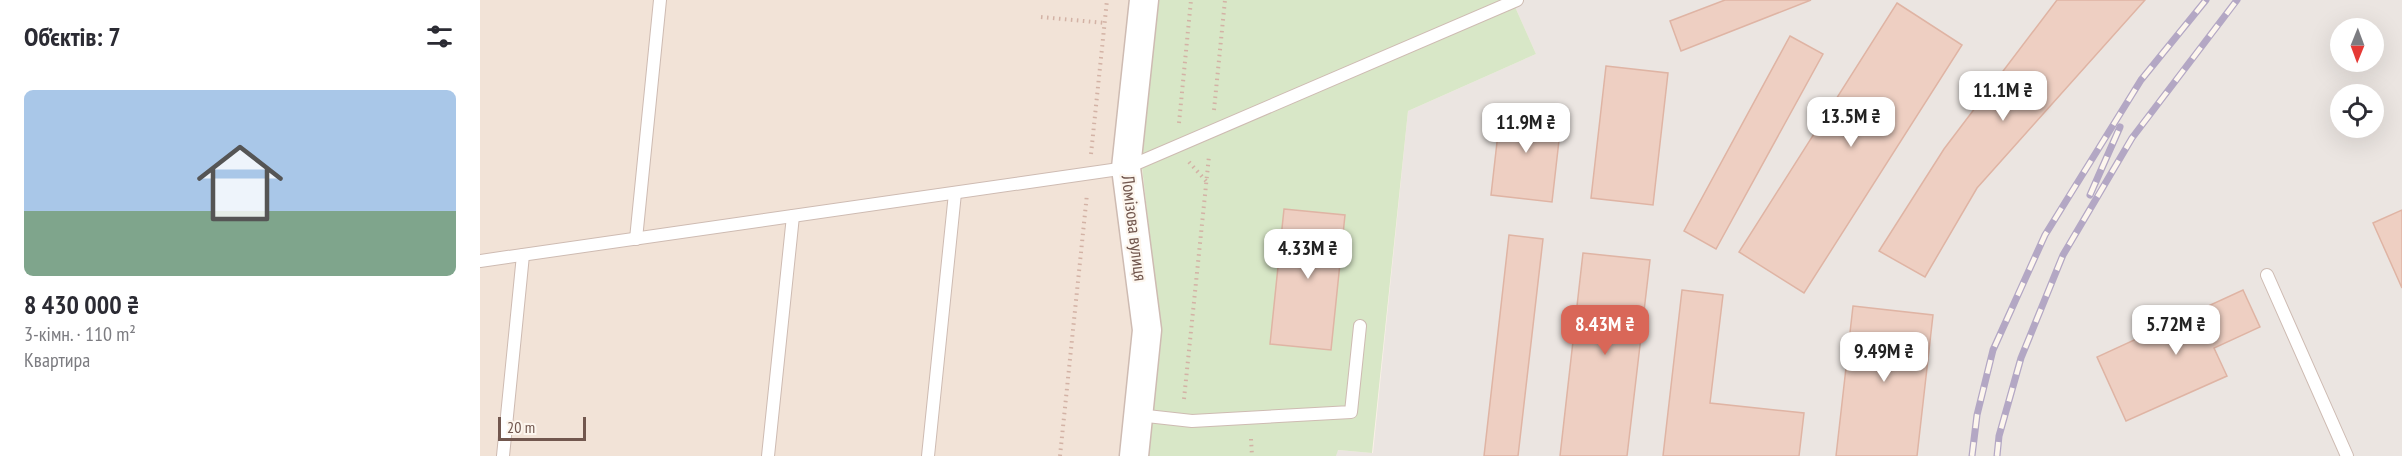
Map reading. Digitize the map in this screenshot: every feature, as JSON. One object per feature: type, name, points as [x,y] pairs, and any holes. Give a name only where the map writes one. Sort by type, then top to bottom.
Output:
[{"type":"street","name":"Ломізова вулиця","points":[[1134,456],[1147,330],[1126,168],[1144,0]]},
{"type":"lane","points":[[636,239],[660,0]]},
{"type":"lane","points":[[480,261],[1126,168],[1517,0]]},
{"type":"lane","points":[[928,456],[955,193]]},
{"type":"lane","points":[[768,456],[793,216]]},
{"type":"lane","points":[[502,456],[523,255]]},
{"type":"lane","points":[[2267,275],[2346,456]]},
{"type":"lane","points":[[1138,415],[1181,420],[1352,412],[1360,326]]},
{"type":"path","points":[[1060,456],[1107,0]]},
{"type":"path","points":[[1176,146],[1191,0]]},
{"type":"path","points":[[1181,420],[1225,0]]},
{"type":"path","points":[[1041,17],[1105,23]]},
{"type":"shaded area","points":[[480,0],[1131,0],[1133,328],[1120,456],[480,456]]},
{"type":"shaded area","points":[[1512,0],[2402,0],[2402,456],[1336,456],[1337,450],[1373,453],[1408,111],[1536,54]]},
{"type":"green space","points":[[1157,0],[1512,0],[1536,54],[1408,111],[1372,453],[1338,450],[1336,456],[1148,456],[1161,332],[1141,159]]},
{"type":"building","points":[[1725,0],[1811,0],[1681,51],[1670,21]]},
{"type":"building","points":[[2057,0],[2145,0],[1977,188],[1925,277],[1879,251],[1944,149]]},
{"type":"building","points":[[1897,3],[1962,45],[1804,293],[1739,252]]},
{"type":"building","points":[[1790,36],[1823,54],[1716,249],[1684,231]]},
{"type":"building","points":[[1606,66],[1668,73],[1653,205],[1591,198]]},
{"type":"building","points":[[1501,107],[1562,114],[1552,202],[1491,195]]},
{"type":"building","points":[[1284,209],[1345,215],[1331,350],[1270,344]]},
{"type":"building","points":[[2402,210],[2402,288],[2373,223]]},
{"type":"building","points":[[1509,235],[1543,239],[1518,456],[1484,456]]},
{"type":"building","points":[[1583,253],[1650,260],[1627,456],[1560,456]]},
{"type":"building","points":[[1682,290],[1723,295],[1710,403],[1804,413],[1799,456],[1663,456]]},
{"type":"building","points":[[2243,290],[2260,327],[2214,348],[2227,376],[2126,421],[2097,357]]},
{"type":"building","points":[[1853,306],[1933,315],[1917,456],[1836,456]]},
{"type":"railway","points":[[1972,456],[1977,415],[1993,350],[2045,235],[2141,80],[2206,0]]},
{"type":"railway","points":[[1997,456],[1999,436],[2021,358],[2063,255],[2132,138],[2237,0]]},
{"type":"railway","points":[[2090,195],[2120,127]]}]
